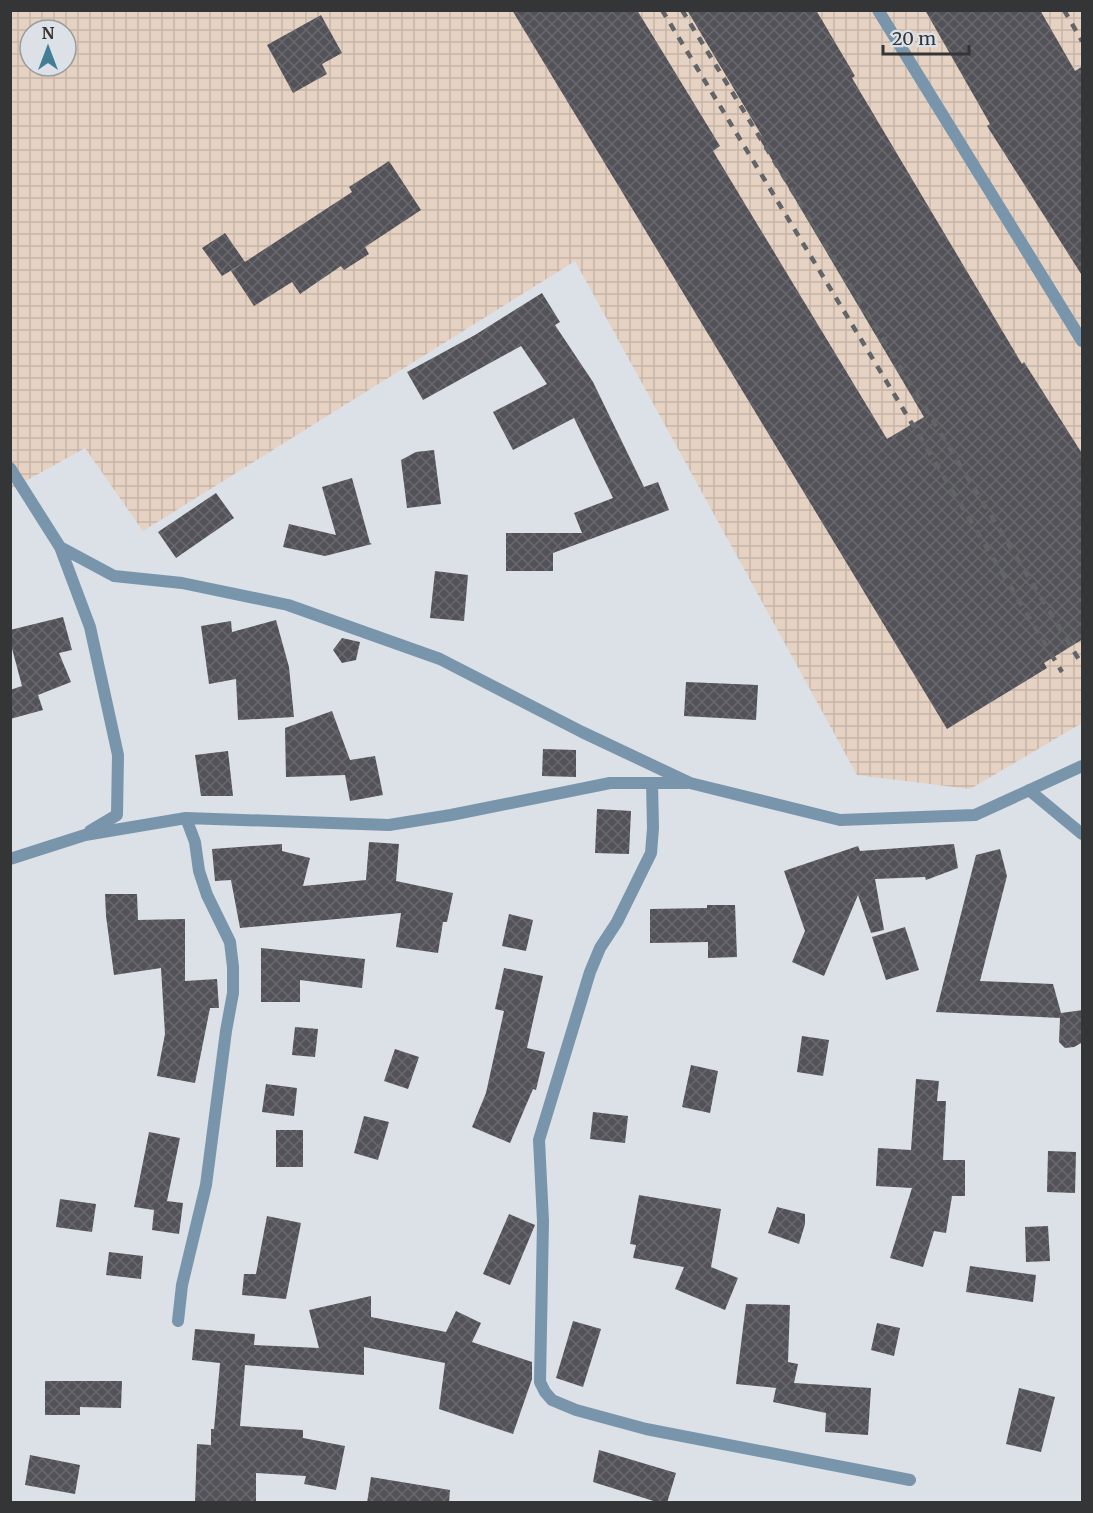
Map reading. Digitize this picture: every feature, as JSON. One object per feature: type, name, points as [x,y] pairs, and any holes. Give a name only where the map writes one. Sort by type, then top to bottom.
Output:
[{"type":"street","points":[[878,10],[1083,341]]},
{"type":"street","points":[[10,468],[60,547],[90,627],[118,755],[117,815],[85,835]]},
{"type":"street","points":[[60,547],[114,576],[182,583],[288,605],[440,659],[582,732],[690,783],[840,820],[975,815],[1083,766]]},
{"type":"street","points":[[10,859],[85,835],[186,818],[388,825],[451,815],[610,783],[690,783]]},
{"type":"street","points":[[652,783],[651,853],[617,922],[600,948],[590,972],[539,1140],[543,1221],[540,1382],[544,1392],[552,1400],[576,1410],[646,1429],[910,1480]]},
{"type":"street","points":[[1029,790],[1083,834]]},
{"type":"street","points":[[178,1321],[182,1285],[206,1185],[233,993],[230,942],[207,895],[199,871],[195,842],[186,818]]},
{"type":"shaded area","points":[[11,11],[1082,11],[1082,723],[970,789],[857,775],[575,261],[143,531],[85,448],[11,489]]},
{"type":"building","points":[[512,10],[637,10],[720,146],[713,151],[887,439],[924,417],[759,138],[762,136],[687,10],[816,10],[855,76],[852,78],[1022,364],[1024,362],[1083,455],[1083,639],[1044,663],[1047,668],[947,729]]},
{"type":"building","points":[[925,10],[1040,10],[1075,71],[1083,66],[1083,277],[987,126],[990,124]]},
{"type":"building","points":[[321,15],[342,53],[322,64],[327,74],[293,93],[267,45]]},
{"type":"building","points":[[389,161],[421,210],[365,247],[369,254],[344,270],[341,266],[300,294],[292,282],[254,306],[231,271],[352,192],[349,187]]},
{"type":"building","points":[[225,233],[245,262],[222,276],[202,248]]},
{"type":"building","points":[[542,293],[560,322],[555,325],[593,382],[644,487],[658,482],[669,510],[553,553],[553,571],[506,571],[506,533],[582,533],[574,513],[613,498],[574,418],[513,450],[493,412],[547,384],[521,346],[423,400],[407,372],[475,335]]},
{"type":"building","points":[[434,450],[441,504],[407,508],[401,460],[416,452]]},
{"type":"building","points":[[352,478],[372,544],[325,556],[283,547],[289,524],[336,535],[322,487]]},
{"type":"building","points":[[216,493],[234,518],[176,558],[158,532]]},
{"type":"building","points":[[435,571],[468,575],[464,621],[430,618]]},
{"type":"building","points":[[63,617],[72,650],[59,653],[71,682],[38,695],[43,710],[10,719],[10,690],[22,686],[10,641],[10,630]]},
{"type":"building","points":[[276,620],[289,667],[294,717],[238,720],[236,679],[209,684],[201,626],[231,621],[232,632]]},
{"type":"building","points":[[342,638],[360,642],[356,660],[342,663],[333,650]]},
{"type":"building","points":[[686,682],[758,685],[756,720],[684,716]]},
{"type":"building","points":[[332,711],[350,760],[375,756],[383,795],[350,801],[345,775],[286,777],[285,728]]},
{"type":"building","points":[[543,749],[576,750],[576,777],[542,776]]},
{"type":"building","points":[[228,751],[233,796],[201,796],[195,755]]},
{"type":"building","points":[[597,809],[631,811],[629,854],[595,853]]},
{"type":"building","points":[[369,842],[399,844],[396,881],[453,893],[447,922],[443,922],[438,953],[396,947],[401,913],[240,928],[231,880],[215,881],[212,849],[282,844],[282,851],[310,858],[303,886],[366,880]]},
{"type":"building","points":[[954,844],[958,868],[926,880],[925,877],[875,879],[884,930],[871,933],[858,895],[824,976],[792,962],[805,931],[784,871],[858,846],[860,851]]},
{"type":"building","points":[[1000,849],[1007,876],[980,981],[1053,984],[1061,1013],[1083,1010],[1083,1042],[1074,1047],[1065,1048],[1059,1042],[1060,1018],[936,1012],[976,855]]},
{"type":"building","points":[[105,894],[137,894],[138,920],[185,919],[185,981],[217,979],[219,1008],[210,1008],[195,1083],[157,1076],[165,1034],[161,968],[114,975]]},
{"type":"building","points":[[707,905],[735,905],[737,957],[708,958],[708,942],[650,943],[650,909],[707,908]]},
{"type":"building","points":[[509,914],[533,920],[526,951],[502,946]]},
{"type":"building","points":[[905,927],[919,970],[886,980],[872,937]]},
{"type":"building","points":[[261,948],[365,959],[362,988],[300,980],[300,1002],[261,1002]]},
{"type":"building","points":[[504,968],[543,976],[527,1048],[545,1052],[536,1090],[533,1089],[510,1143],[472,1127],[486,1093],[504,1011],[495,1009]]},
{"type":"building","points":[[295,1027],[318,1029],[315,1057],[292,1055]]},
{"type":"building","points":[[802,1036],[829,1040],[823,1076],[797,1072]]},
{"type":"building","points":[[395,1049],[419,1057],[408,1089],[384,1081]]},
{"type":"building","points":[[691,1065],[718,1071],[710,1113],[682,1107]]},
{"type":"building","points":[[916,1079],[939,1081],[937,1101],[946,1101],[943,1160],[965,1160],[965,1196],[952,1196],[946,1233],[934,1231],[923,1267],[890,1258],[912,1188],[876,1186],[878,1148],[911,1150]]},
{"type":"building","points":[[266,1084],[297,1088],[294,1116],[262,1112]]},
{"type":"building","points":[[593,1112],[628,1116],[625,1143],[590,1139]]},
{"type":"building","points":[[364,1116],[389,1122],[378,1160],[354,1153]]},
{"type":"building","points":[[276,1130],[303,1130],[303,1167],[276,1167]]},
{"type":"building","points":[[149,1132],[180,1138],[167,1201],[183,1203],[179,1234],[152,1230],[154,1210],[134,1207]]},
{"type":"building","points":[[1048,1151],[1076,1152],[1075,1193],[1047,1192]]},
{"type":"building","points":[[639,1195],[721,1209],[711,1267],[738,1278],[725,1310],[675,1289],[684,1267],[633,1258],[636,1245],[630,1244]]},
{"type":"building","points":[[60,1199],[96,1204],[92,1232],[56,1227]]},
{"type":"building","points":[[777,1207],[805,1214],[805,1224],[799,1244],[768,1233]]},
{"type":"building","points":[[509,1214],[535,1225],[510,1285],[483,1274]]},
{"type":"building","points":[[267,1216],[301,1223],[286,1299],[242,1295],[244,1274],[256,1274]]},
{"type":"building","points":[[1048,1226],[1050,1261],[1026,1262],[1025,1227]]},
{"type":"building","points":[[109,1252],[143,1256],[141,1279],[106,1275]]},
{"type":"building","points":[[970,1266],[1036,1275],[1033,1302],[966,1292]]},
{"type":"building","points":[[371,1296],[371,1317],[446,1332],[456,1311],[481,1323],[472,1342],[532,1362],[532,1379],[513,1434],[439,1409],[445,1363],[364,1347],[364,1375],[245,1365],[240,1426],[303,1430],[303,1438],[345,1446],[336,1490],[304,1484],[306,1476],[256,1473],[256,1503],[195,1503],[197,1444],[211,1445],[220,1363],[192,1360],[195,1329],[255,1334],[254,1345],[319,1348],[309,1310]]},
{"type":"building","points":[[746,1304],[790,1305],[788,1362],[798,1364],[794,1383],[871,1388],[868,1435],[825,1432],[826,1413],[773,1402],[776,1388],[736,1384]]},
{"type":"building","points":[[573,1321],[601,1329],[583,1387],[556,1378]]},
{"type":"building","points":[[877,1323],[900,1328],[894,1356],[871,1350]]},
{"type":"building","points":[[45,1381],[122,1381],[121,1408],[80,1407],[80,1415],[45,1415]]},
{"type":"building","points":[[1019,1388],[1055,1397],[1041,1452],[1006,1444]]},
{"type":"building","points":[[599,1450],[676,1473],[667,1503],[660,1503],[593,1482]]},
{"type":"building","points":[[30,1455],[80,1465],[75,1494],[25,1485]]},
{"type":"building","points":[[371,1477],[450,1490],[449,1503],[367,1503]]},
{"type":"railway","points":[[662,10],[1062,672]]},
{"type":"railway","points":[[682,10],[1081,663]]},
{"type":"railway","points":[[1064,10],[1082,41]]}]
